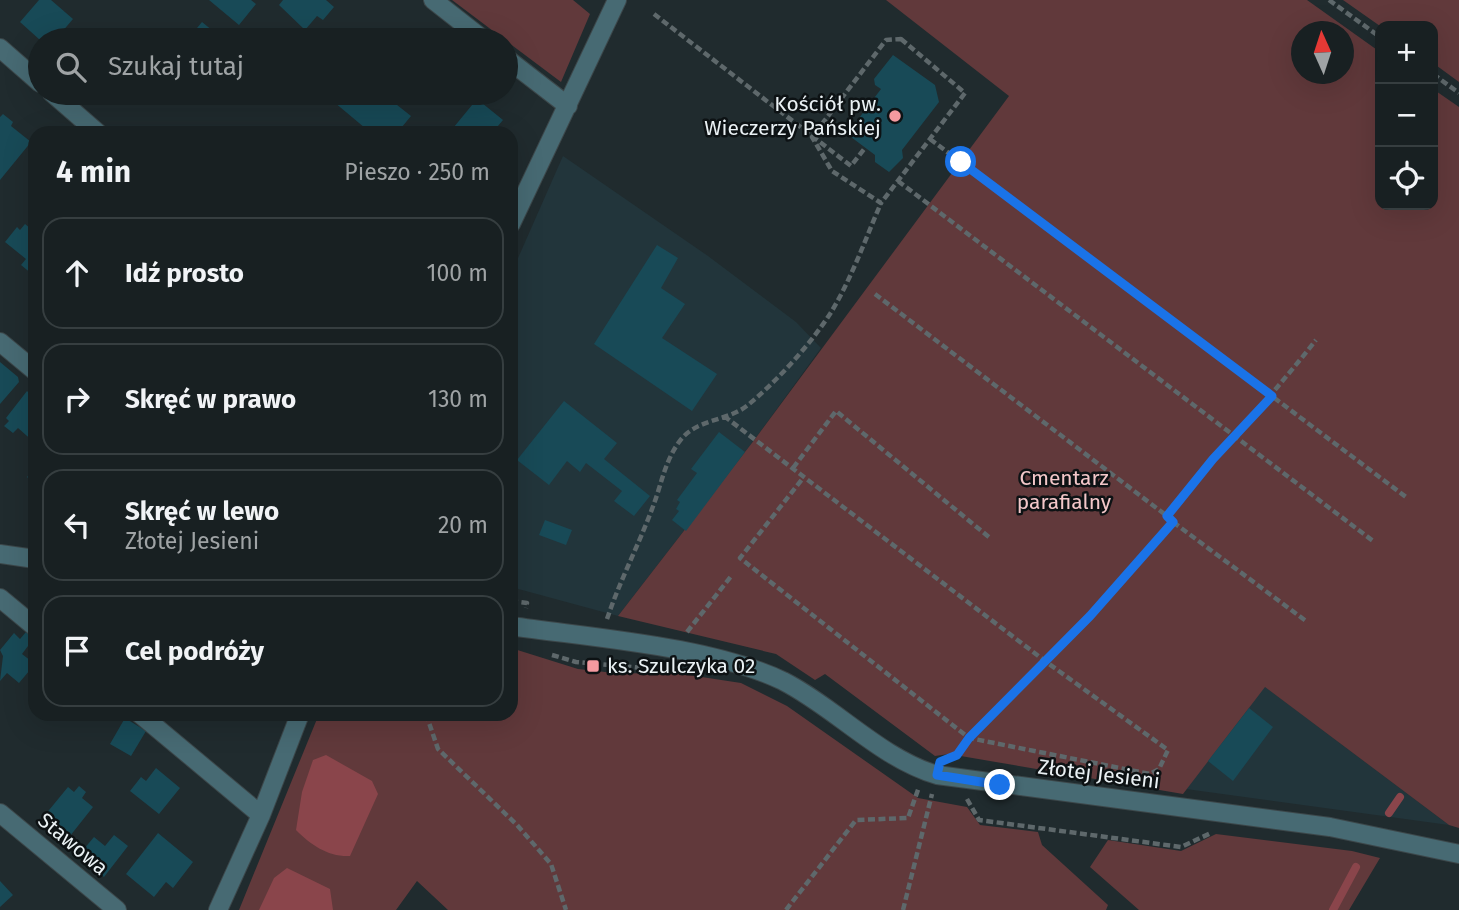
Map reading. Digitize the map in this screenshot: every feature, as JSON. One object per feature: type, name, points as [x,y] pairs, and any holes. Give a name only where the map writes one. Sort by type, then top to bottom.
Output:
[{"type":"street","points":[[433,0],[469,28]]},
{"type":"street","points":[[518,210],[617,0]]},
{"type":"street","points":[[0,48],[28,72]]},
{"type":"street","points":[[518,67],[568,106]]},
{"type":"street","points":[[65,105],[90,126]]},
{"type":"street","points":[[0,342],[28,365]]},
{"type":"street","points":[[0,554],[28,558]]},
{"type":"street","points":[[0,598],[28,621]]},
{"type":"street","name":"Złotej Jesieni","points":[[518,627],[712,657],[779,680],[814,697],[905,762],[937,775],[1330,827],[1459,854]]},
{"type":"street","points":[[148,721],[261,815]]},
{"type":"street","points":[[218,910],[261,815],[297,721]]},
{"type":"street","name":"Stawowa","points":[[0,813],[117,910]]},
{"type":"path","points":[[1329,0],[1375,33]]},
{"type":"path","points":[[654,14],[851,166],[865,148]]},
{"type":"path","points":[[608,614],[657,495],[662,471],[678,442],[688,431],[743,409],[755,399],[830,314],[881,203],[965,93],[901,39],[886,40],[812,137]]},
{"type":"path","points":[[1438,78],[1459,93]]},
{"type":"path","points":[[812,137],[832,170],[881,203]]},
{"type":"path","points":[[930,139],[1406,497]]},
{"type":"path","points":[[898,181],[1373,541]]},
{"type":"path","points":[[875,295],[1306,621]]},
{"type":"path","points":[[1167,516],[1213,459],[1272,396],[1316,340]]},
{"type":"path","points":[[793,468],[836,411],[990,538]]},
{"type":"path","points":[[724,416],[1045,661],[1168,750],[1159,769],[1150,774],[969,738],[740,558],[803,478]]},
{"type":"path","points":[[903,910],[940,762],[957,755],[969,738],[1119,585],[1173,522]]},
{"type":"path","points":[[679,652],[686,633],[732,576]]},
{"type":"path","points":[[428,721],[438,749],[517,825],[551,864],[566,910]]},
{"type":"path","points":[[786,910],[856,820],[908,818],[919,787]]},
{"type":"shaded area","points":[[563,156],[708,256],[796,322],[821,348],[755,439],[618,616],[518,589],[518,258]]},
{"type":"shaded area","points":[[1264,686],[1449,825],[1186,789]]},
{"type":"shaded area","points":[[326,755],[372,781],[378,794],[350,856],[320,849],[296,830],[302,792],[313,760]]},
{"type":"shaded area","points":[[287,868],[330,889],[333,910],[259,910],[274,878]]},
{"type":"green space","points":[[452,0],[573,0],[590,14],[561,82],[518,50],[518,28],[489,28]]},
{"type":"green space","name":"Cmentarz parafialny","points":[[886,0],[1307,0],[1336,21],[1291,21],[1291,84],[1354,84],[1354,33],[1375,48],[1375,210],[1438,210],[1438,92],[1459,107],[1459,828],[1449,825],[1265,687],[1183,794],[949,754],[935,756],[825,674],[815,680],[776,654],[618,616],[755,439],[1009,96]]},
{"type":"green space","points":[[1343,0],[1459,0],[1459,82],[1438,67],[1438,21],[1375,22]]},
{"type":"green space","points":[[518,650],[578,669],[614,673],[682,674],[741,683],[787,706],[918,798],[967,807],[980,825],[1038,832],[1042,845],[1108,905],[1106,910],[448,910],[417,881],[396,910],[239,910],[316,721],[518,721]]},
{"type":"green space","points":[[1216,834],[1352,851],[1380,858],[1349,910],[1139,910],[1090,867],[1108,840],[1181,851]]},
{"type":"building","points":[[39,0],[51,0],[73,19],[65,28],[28,29],[20,22]]},
{"type":"building","points":[[209,0],[251,0],[256,4],[239,25]]},
{"type":"building","points":[[283,0],[326,0],[334,7],[323,20],[317,16],[307,28],[303,28],[279,5]]},
{"type":"building","points":[[202,22],[209,28],[197,28]]},
{"type":"building","name":"Kościół pw. Wieczerzy Pańskiej","points":[[893,55],[935,85],[939,102],[902,150],[903,158],[889,172],[875,162],[875,155],[851,137],[850,130],[881,89],[875,85],[874,79]]},
{"type":"building","points":[[338,105],[397,105],[411,116],[403,126],[363,126]]},
{"type":"building","points":[[472,105],[484,105],[503,120],[498,126],[455,126]]},
{"type":"building","points":[[3,114],[13,122],[11,126],[28,140],[28,146],[0,180],[0,117]]},
{"type":"building","points":[[25,224],[28,226],[28,271],[21,265],[26,259],[5,242],[17,227],[20,230]]},
{"type":"building","points":[[657,245],[678,258],[661,288],[685,304],[662,338],[717,374],[692,411],[594,344]]},
{"type":"building","points":[[0,362],[18,377],[19,382],[0,404]]},
{"type":"building","points":[[27,391],[28,437],[18,428],[13,433],[4,426],[9,421],[6,418]]},
{"type":"building","points":[[564,401],[617,443],[604,459],[650,496],[634,516],[614,501],[622,491],[586,463],[580,472],[567,461],[549,485],[518,459]]},
{"type":"building","points":[[719,432],[745,452],[686,531],[672,520],[679,511],[676,509],[680,502],[677,500],[697,473],[691,469]]},
{"type":"building","points":[[545,520],[572,530],[566,545],[539,535]]},
{"type":"building","points":[[26,632],[28,634],[28,646],[22,654],[28,659],[28,672],[19,683],[7,673],[0,681],[3,656],[0,650],[14,633],[20,639]]},
{"type":"building","points":[[1249,708],[1273,727],[1233,781],[1208,761]]},
{"type":"building","points":[[123,721],[130,721],[146,731],[131,756],[110,744]]},
{"type":"building","points":[[156,768],[180,788],[159,814],[130,791],[141,777],[146,781]]},
{"type":"building","points":[[79,786],[86,792],[82,798],[93,807],[70,836],[45,815],[68,787],[74,792]]},
{"type":"building","points":[[158,833],[193,862],[173,888],[166,882],[154,897],[126,874]]},
{"type":"building","points":[[114,835],[128,846],[104,877],[78,856],[94,837],[105,846]]},
{"type":"building","points":[[0,881],[13,895],[0,907]]},
{"type":"waterway","points":[[1389,813],[1400,797]]},
{"type":"waterway","points":[[1333,910],[1356,867]]},
{"type":"place","name":"Kościół pw. Wieczerzy Pańskiej","points":[[895,116]]},
{"type":"place","name":"ks. Szulczyka 02","points":[[593,666]]},
{"type":"route","points":[[961,162],[1272,396],[1213,459],[1167,516],[1173,522],[1119,585],[969,738],[957,755],[940,762],[937,775],[1000,785]]}]
